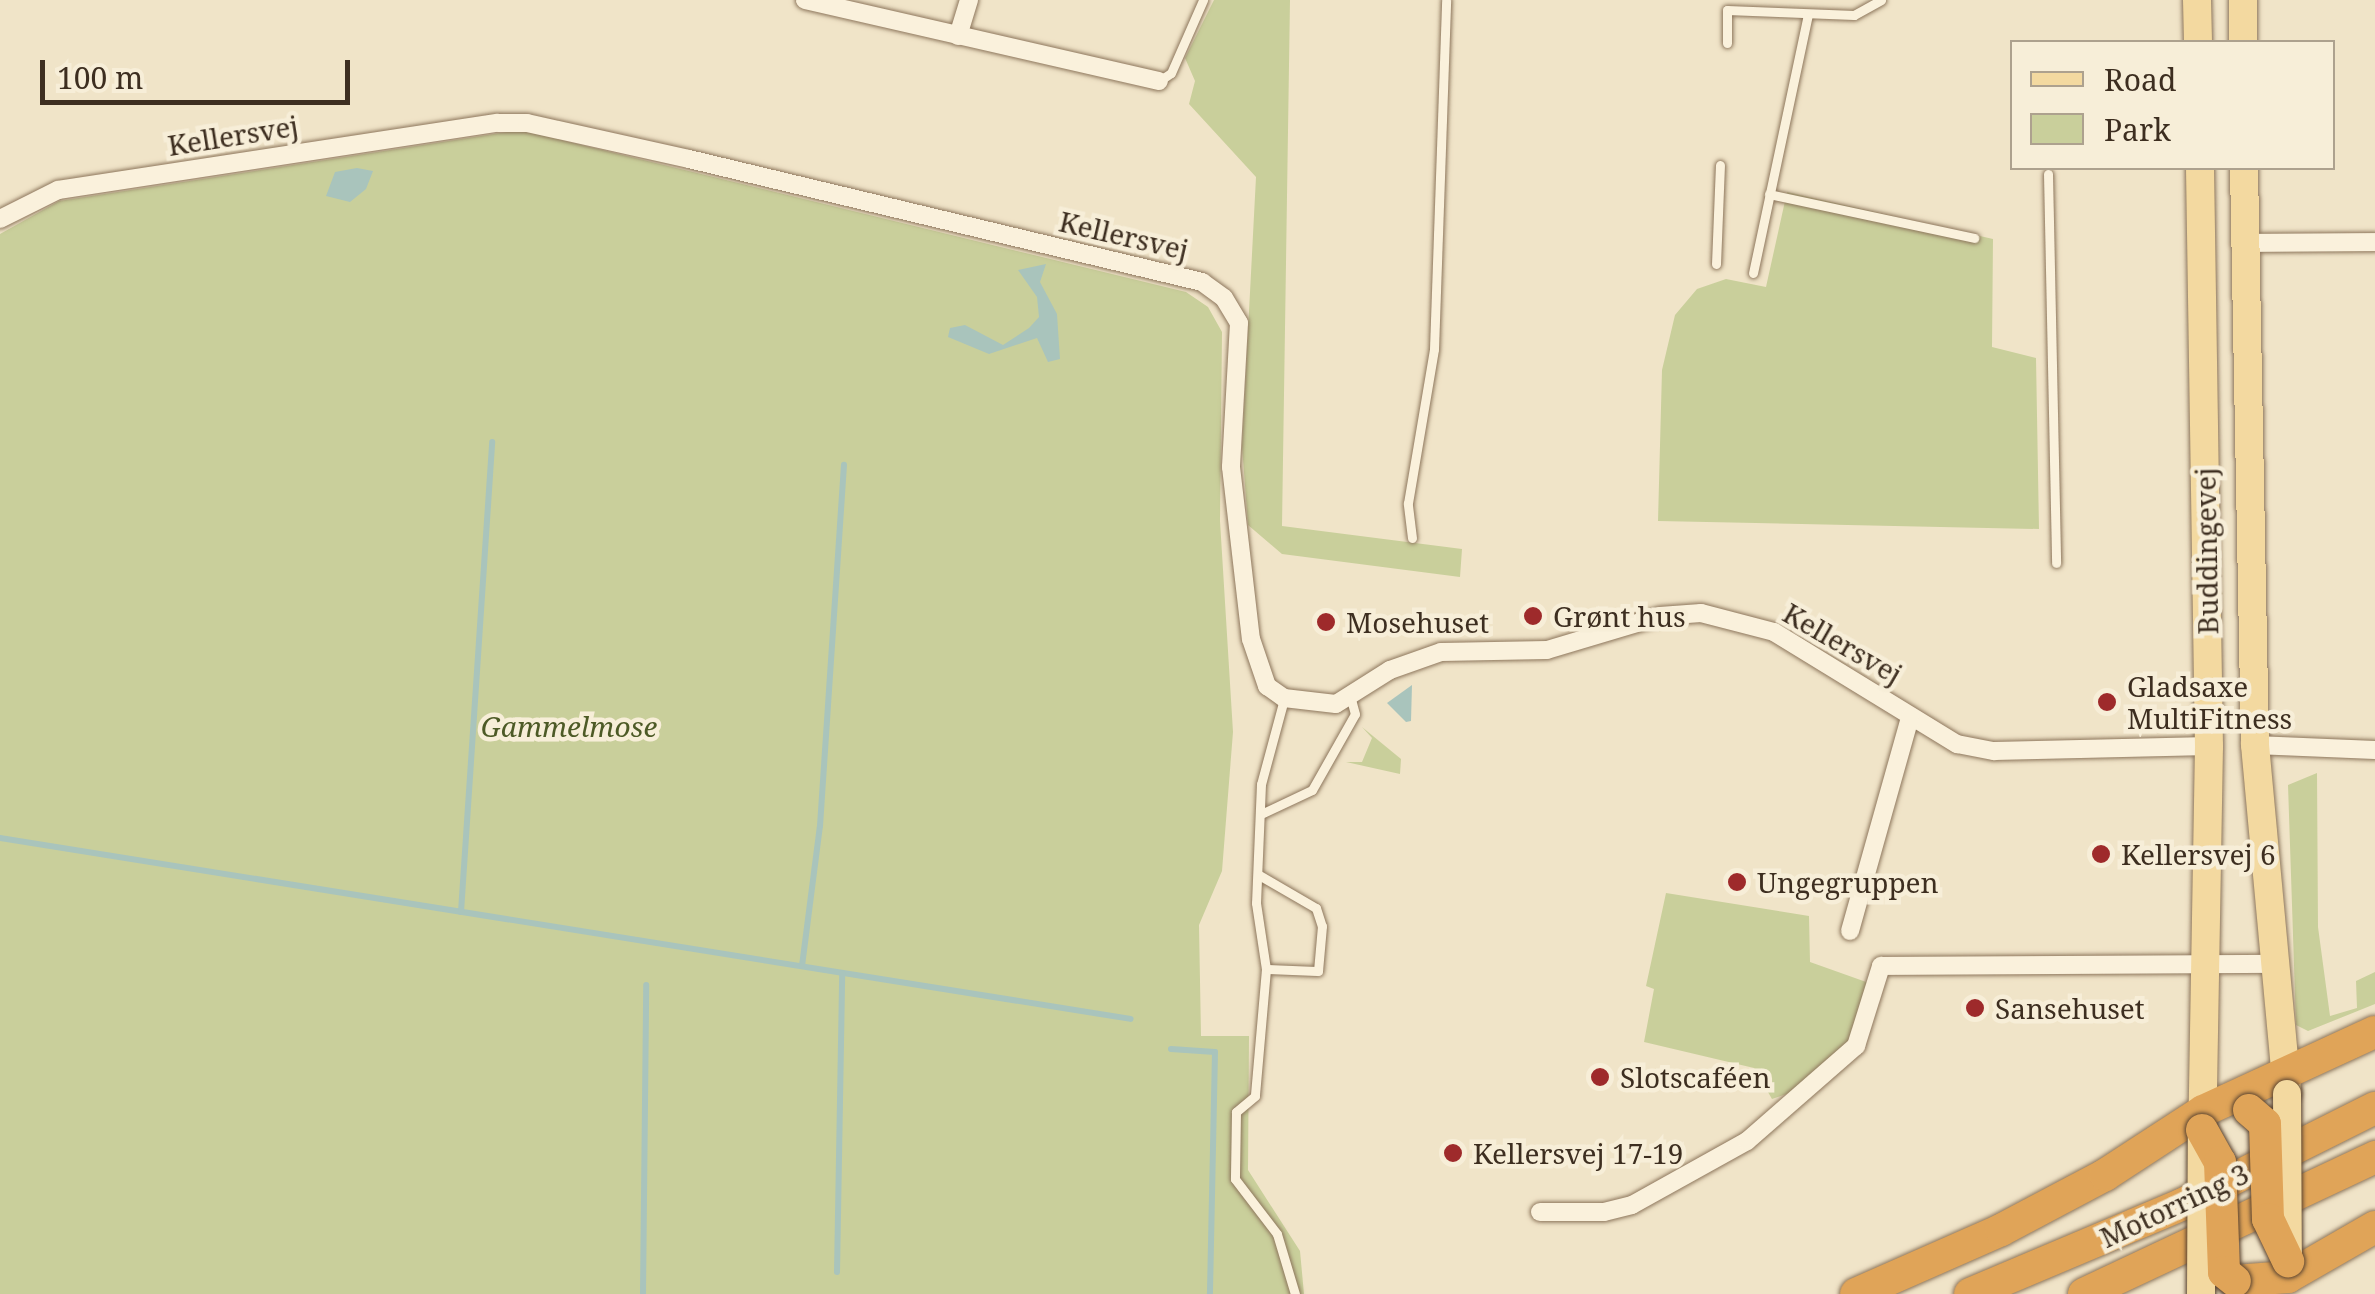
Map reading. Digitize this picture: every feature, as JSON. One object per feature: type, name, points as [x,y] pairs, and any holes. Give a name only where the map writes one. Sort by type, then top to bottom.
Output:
[{"type":"highway","points":[[1856,1294],[2105,1175],[2202,1120],[2286,1083],[2375,1032]]},
{"type":"highway","name":"Motorring 3","points":[[1970,1294],[2181,1205],[2375,1108]]},
{"type":"highway","points":[[2202,1120],[2249,1110],[2265,1124],[2268,1220],[2288,1261],[2242,1286]]},
{"type":"highway","points":[[2202,1120],[2220,1162],[2224,1272],[2242,1286]]},
{"type":"highway","name":"Motorring 3","points":[[2084,1294],[2375,1157]]},
{"type":"highway","points":[[2242,1286],[2314,1267],[2375,1228]]},
{"type":"main road","points":[[2197,0],[2198,40]]},
{"type":"main road","points":[[2243,0],[2243,40]]},
{"type":"main road","name":"Buddingevej","points":[[2200,170],[2209,746],[2201,1294]]},
{"type":"main road","name":"Buddingevej","points":[[2244,170],[2255,746],[2280,964],[2288,1261]]},
{"type":"street","points":[[804,0],[1159,82]]},
{"type":"street","points":[[958,36],[969,0]]},
{"type":"street","name":"Kellersvej","points":[[0,218],[58,190],[512,122],[1202,282],[1224,298],[1239,324],[1233,510],[1258,672],[1284,698]]},
{"type":"street","points":[[2246,243],[2375,242]]},
{"type":"street","name":"Kellersvej","points":[[1351,699],[1390,670],[1441,652],[1547,650],[1660,616],[1701,613],[1774,632],[1957,744],[1994,751],[2209,746]]},
{"type":"street","points":[[1284,698],[1316,705],[1351,699]]},
{"type":"street","name":"Kellersvej","points":[[1850,931],[1910,717]]},
{"type":"street","points":[[2255,746],[2375,750]]},
{"type":"street","points":[[1540,1212],[1604,1212],[1632,1205],[1747,1141],[1856,1046],[1882,966],[2280,964]]},
{"type":"lane","points":[[1159,82],[1171,73],[1203,0]]},
{"type":"lane","points":[[1412,538],[1408,503],[1434,350],[1446,0]]},
{"type":"lane","points":[[1726,43],[1727,10],[1854,15],[1880,0]]},
{"type":"lane","points":[[1753,273],[1808,15]]},
{"type":"lane","points":[[1716,264],[1720,165]]},
{"type":"lane","points":[[2048,174],[2056,564]]},
{"type":"lane","points":[[1769,194],[1974,238]]},
{"type":"lane","points":[[1284,698],[1261,784],[1257,928],[1266,969],[1255,1096],[1236,1112],[1235,1180],[1278,1234],[1295,1294]]},
{"type":"lane","points":[[1261,814],[1312,790],[1355,714],[1351,699]]},
{"type":"lane","points":[[1259,875],[1316,908],[1322,926],[1318,971],[1266,969]]},
{"type":"green space","points":[[1214,0],[1290,0],[1282,526],[1462,549],[1460,577],[1282,554],[1248,525],[1242,446],[1256,177],[1189,104],[1195,81],[1185,58]]},
{"type":"green space","name":"Gammelmose","points":[[520,130],[1186,292],[1208,307],[1222,332],[1220,521],[1233,732],[1222,871],[1199,925],[1201,1036],[1249,1036],[1248,1170],[1300,1251],[1304,1294],[0,1294],[0,234],[59,201]]},
{"type":"green space","points":[[1787,192],[1993,239],[1992,347],[2036,358],[2039,529],[1658,521],[1662,370],[1675,315],[1697,289],[1726,279],[1766,287]]},
{"type":"green space","points":[[1362,727],[1401,759],[1400,774],[1346,762],[1362,762],[1372,738]]},
{"type":"green space","points":[[2317,773],[2318,927],[2330,1016],[2357,1008],[2356,981],[2375,972],[2375,1004],[2308,1031],[2296,1025],[2288,785]]},
{"type":"green space","points":[[1666,893],[1809,916],[1810,962],[1869,983],[1853,1037],[1789,1093],[1772,1099],[1754,1068],[1644,1042],[1654,989],[1646,986]]},
{"type":"water","points":[[357,168],[373,171],[366,189],[350,202],[326,196],[335,172]]},
{"type":"water","points":[[1046,264],[1040,282],[1057,314],[1060,359],[1048,362],[1037,338],[989,354],[948,337],[950,328],[965,325],[1003,345],[1029,328],[1039,317],[1037,297],[1018,270]]},
{"type":"water","points":[[1412,685],[1411,721],[1406,722],[1387,703]]},
{"type":"waterway","points":[[461,912],[492,442]]},
{"type":"waterway","points":[[802,966],[820,826],[844,465]]},
{"type":"waterway","points":[[0,838],[1131,1019]]},
{"type":"waterway","points":[[837,1272],[842,973]]},
{"type":"waterway","points":[[643,1294],[646,985]]},
{"type":"waterway","points":[[1171,1049],[1215,1052],[1210,1294]]},
{"type":"place","name":"Grønt hus","points":[[1533,616]]},
{"type":"place","name":"Mosehuset","points":[[1326,622]]},
{"type":"place","name":"Gladsaxe MultiFitness","points":[[2107,702]]},
{"type":"place","name":"Kellersvej 6","points":[[2101,854]]},
{"type":"place","name":"Ungegruppen","points":[[1737,882]]},
{"type":"place","name":"Sansehuset","points":[[1975,1008]]},
{"type":"place","name":"Slotscaféen","points":[[1600,1077]]},
{"type":"place","name":"Kellersvej 17-19","points":[[1453,1153]]}]
